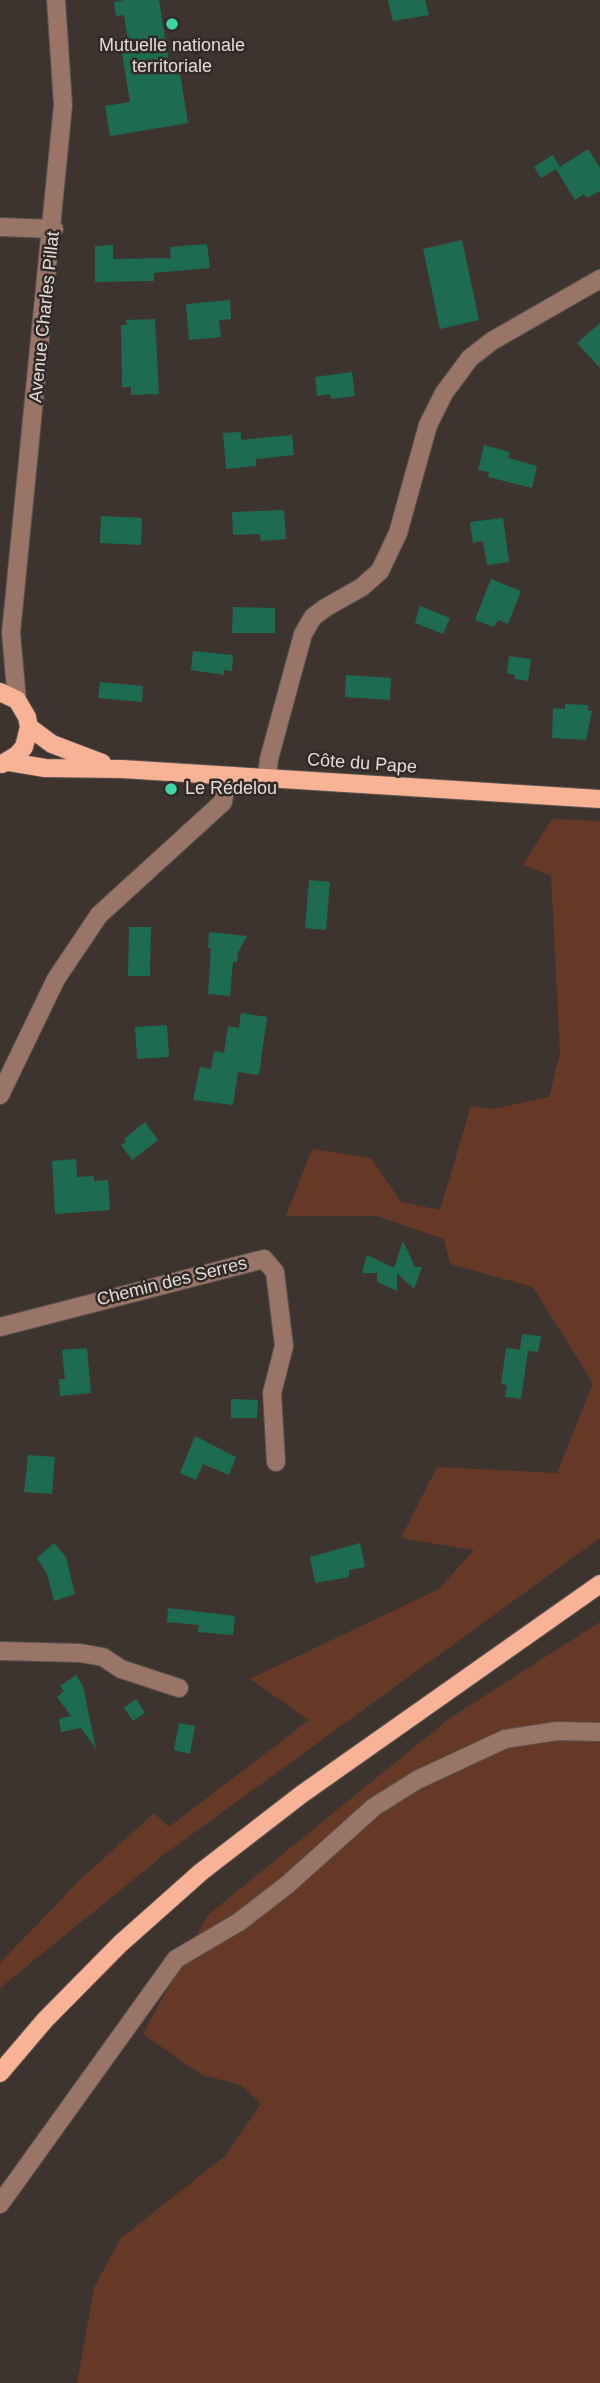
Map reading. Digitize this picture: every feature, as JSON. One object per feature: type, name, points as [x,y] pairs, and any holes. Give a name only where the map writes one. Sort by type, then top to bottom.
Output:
[{"type":"main road","points":[[0,691],[17,701],[27,717],[29,727],[24,747],[4,763]]},
{"type":"main road","name":"Côte du Pape","points":[[29,727],[77,756],[122,769]]},
{"type":"main road","name":"Côte du Pape","points":[[4,763],[45,768],[122,769],[600,799]]},
{"type":"main road","points":[[0,2073],[45,2020],[120,1944],[201,1872],[302,1794],[600,1584]]},
{"type":"street","name":"Avenue Charles Pillat","points":[[17,701],[11,633],[54,229],[63,105],[56,0]]},
{"type":"street","points":[[0,227],[54,229]]},
{"type":"street","points":[[267,778],[303,634],[319,612],[362,587],[380,571],[398,533],[428,425],[444,393],[470,358],[492,341],[600,279]]},
{"type":"street","name":"Avenue Charles Pillat","points":[[0,654],[11,633]]},
{"type":"street","points":[[0,1095],[56,979],[99,915],[223,802],[227,776]]},
{"type":"street","name":"Chemin des Serres","points":[[0,1327],[264,1259],[275,1272],[284,1346],[272,1393],[276,1462]]},
{"type":"street","points":[[0,1651],[80,1653],[103,1657],[121,1669],[179,1688]]},
{"type":"street","points":[[0,2204],[176,1959],[239,1922],[288,1885],[374,1807],[418,1780],[505,1739],[557,1731],[600,1732]]},
{"type":"shaded area","points":[[552,819],[600,821],[600,1538],[166,1853],[0,1988],[0,1963],[80,1880],[154,1813],[169,1827],[309,1720],[250,1679],[439,1589],[474,1550],[401,1538],[437,1467],[557,1473],[593,1383],[533,1287],[450,1264],[444,1239],[377,1216],[286,1216],[312,1149],[371,1158],[401,1202],[440,1210],[471,1106],[493,1109],[549,1097],[560,1053],[551,876],[523,865]]},
{"type":"shaded area","points":[[600,1622],[600,2383],[77,2383],[94,2288],[120,2239],[225,2156],[261,2104],[241,2085],[202,2075],[143,2034],[208,1915],[450,1718]]},
{"type":"building","points":[[159,0],[169,63],[178,61],[188,123],[110,136],[105,106],[130,102],[121,47],[129,46],[124,15],[116,16],[114,2]]},
{"type":"building","points":[[388,0],[425,0],[429,15],[393,21]]},
{"type":"building","points":[[588,149],[600,168],[600,191],[587,198],[584,194],[575,200],[556,169],[541,178],[534,167],[553,155],[560,167]]},
{"type":"building","points":[[462,240],[479,320],[440,329],[423,249]]},
{"type":"building","points":[[207,244],[210,268],[154,273],[154,281],[95,282],[95,246],[113,245],[113,259],[171,258],[170,247]]},
{"type":"building","points":[[230,300],[231,319],[219,320],[221,337],[189,340],[186,304]]},
{"type":"building","points":[[155,319],[159,394],[131,395],[131,387],[122,387],[121,325],[127,325],[126,320]]},
{"type":"building","points":[[600,323],[600,368],[577,343]]},
{"type":"building","points":[[352,372],[355,396],[331,399],[330,394],[317,396],[315,377]]},
{"type":"building","points":[[241,432],[241,440],[292,435],[294,455],[256,459],[256,466],[226,469],[223,433]]},
{"type":"building","points":[[484,445],[510,452],[508,458],[537,466],[532,488],[488,477],[489,472],[478,470]]},
{"type":"building","points":[[284,510],[286,539],[261,541],[260,534],[233,535],[232,512]]},
{"type":"building","points":[[101,516],[142,518],[141,545],[100,543]]},
{"type":"building","points":[[503,518],[509,562],[487,565],[483,541],[473,543],[470,522]]},
{"type":"building","points":[[491,579],[521,591],[508,624],[498,620],[494,627],[475,620]]},
{"type":"building","points":[[420,606],[450,618],[443,634],[415,623]]},
{"type":"building","points":[[233,607],[275,608],[275,633],[232,633]]},
{"type":"building","points":[[193,651],[233,655],[232,671],[224,670],[224,675],[191,670]]},
{"type":"building","points":[[509,656],[531,659],[528,681],[515,679],[515,675],[507,673]]},
{"type":"building","points":[[346,675],[391,678],[390,700],[345,697]]},
{"type":"building","points":[[100,682],[143,686],[142,702],[98,698]]},
{"type":"building","points":[[565,704],[588,705],[588,710],[592,711],[586,740],[552,738],[553,708],[565,709]]},
{"type":"building","points":[[309,880],[330,882],[326,930],[305,928]]},
{"type":"building","points":[[129,927],[151,927],[150,976],[128,976]]},
{"type":"building","points":[[209,932],[247,936],[238,952],[237,962],[233,962],[230,996],[208,994],[211,948],[208,948]]},
{"type":"building","points":[[241,1013],[267,1017],[259,1075],[238,1072],[233,1105],[193,1100],[200,1067],[211,1069],[214,1051],[224,1053],[228,1026],[239,1028]]},
{"type":"building","points":[[167,1025],[169,1057],[137,1059],[135,1027]]},
{"type":"building","points":[[145,1122],[158,1140],[132,1160],[121,1145],[126,1142],[124,1139]]},
{"type":"building","points":[[76,1159],[77,1177],[94,1176],[94,1181],[108,1180],[110,1210],[55,1214],[52,1161]]},
{"type":"building","points":[[403,1241],[415,1267],[422,1267],[414,1289],[397,1273],[397,1291],[377,1282],[377,1273],[362,1273],[367,1255],[394,1268]]},
{"type":"building","points":[[522,1334],[541,1336],[538,1352],[520,1350]]},
{"type":"building","points":[[87,1348],[91,1393],[60,1396],[59,1379],[65,1379],[62,1350]]},
{"type":"building","points":[[506,1348],[528,1351],[521,1399],[505,1397],[507,1385],[501,1384]]},
{"type":"building","points":[[231,1399],[258,1400],[257,1418],[231,1418]]},
{"type":"building","points":[[195,1436],[236,1457],[229,1475],[203,1464],[196,1480],[180,1473]]},
{"type":"building","points":[[28,1455],[55,1457],[52,1494],[24,1492]]},
{"type":"building","points":[[54,1543],[66,1557],[75,1594],[54,1601],[47,1574],[37,1558]]},
{"type":"building","points":[[360,1543],[365,1567],[349,1570],[349,1577],[315,1583],[310,1557]]},
{"type":"building","points":[[168,1608],[235,1616],[233,1635],[198,1632],[199,1625],[167,1622]]},
{"type":"building","points":[[76,1675],[83,1686],[96,1749],[81,1728],[61,1732],[59,1719],[71,1716],[57,1697],[64,1691],[60,1686]]},
{"type":"building","points":[[136,1699],[145,1713],[133,1721],[124,1708]]},
{"type":"building","points":[[179,1723],[195,1726],[190,1754],[174,1750]]},
{"type":"place","name":"Mutuelle nationale territoriale","points":[[172,24]]},
{"type":"place","name":"Le Rédelou","points":[[171,789]]}]
